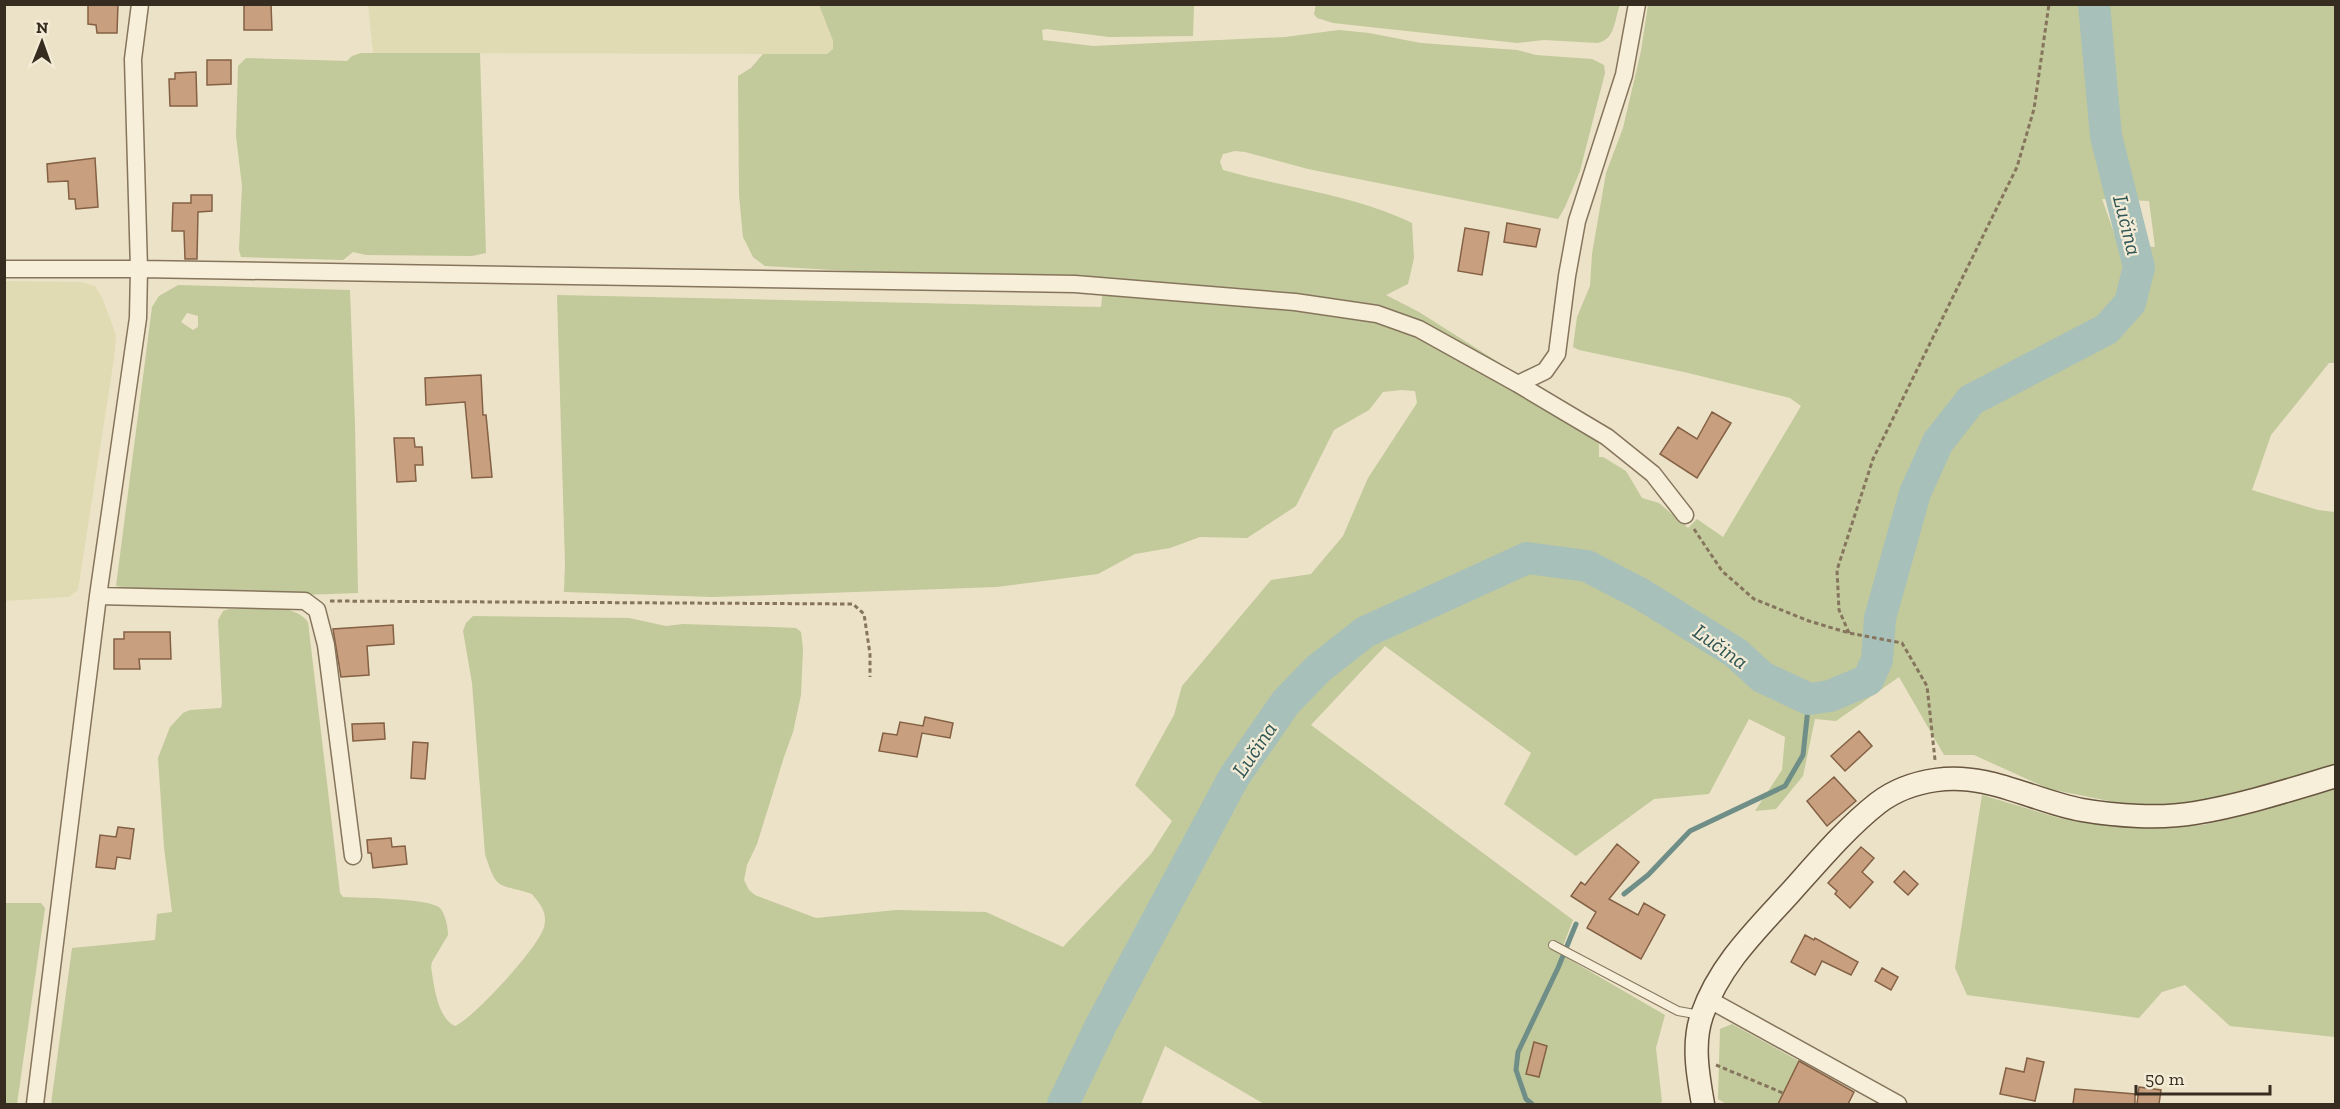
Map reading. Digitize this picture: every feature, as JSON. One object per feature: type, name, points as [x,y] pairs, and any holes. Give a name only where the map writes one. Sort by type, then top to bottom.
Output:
[{"type":"street","points":[[35,1104],[98,597],[136,337],[139,269],[133,59],[140,4]]},
{"type":"street","points":[[1518,384],[1545,371],[1557,354],[1577,221],[1624,75],[1636,4]]},
{"type":"street","points":[[4,269],[139,269],[1075,284],[1294,302],[1377,314],[1419,329],[1607,437],[1653,474],[1684,515]]},
{"type":"street","points":[[98,597],[305,601],[317,610],[326,645],[353,856]]},
{"type":"street","points":[[1703,1104],[1697,1060],[1698,1033],[1705,1007],[1731,960],[1823,855],[1878,803],[1912,785],[1937,779],[1967,778],[2079,809],[2123,816],[2193,814],[2253,800],[2336,776]]},
{"type":"street","points":[[1705,1007],[1898,1104]]},
{"type":"lane","points":[[1557,946],[1678,1011],[1705,1007]]},
{"type":"path","points":[[1849,633],[1839,610],[1837,570],[1873,459],[2017,167],[2034,109],[2049,4]]},
{"type":"path","points":[[1684,515],[1722,571],[1754,599],[1809,621],[1849,633],[1902,643],[1927,686],[1937,779]]},
{"type":"path","points":[[305,601],[853,604],[864,614],[870,654],[870,677]]},
{"type":"path","points":[[1697,1060],[1719,1066],[1783,1094]]},
{"type":"shaded area","points":[[368,5],[819,5],[833,42],[833,49],[827,54],[373,53]]},
{"type":"shaded area","points":[[5,281],[81,282],[95,286],[102,297],[116,335],[78,590],[69,597],[5,601]]},
{"type":"green space","points":[[1316,4],[1620,5],[1611,33],[1603,41],[1597,43],[1544,40],[1517,43],[1333,23],[1317,18],[1314,14]]},
{"type":"green space","points":[[819,5],[1194,5],[1193,36],[1109,37],[1046,29],[1042,30],[1043,40],[1093,46],[1285,37],[1339,30],[1421,43],[1517,50],[1536,55],[1592,59],[1604,65],[1605,73],[1580,171],[1558,219],[1308,169],[1245,152],[1235,151],[1223,154],[1220,162],[1223,170],[1343,198],[1412,223],[1414,258],[1408,284],[1386,295],[1419,312],[1517,374],[1546,407],[1596,435],[1599,457],[1603,457],[1626,471],[1642,498],[1659,503],[1688,528],[1697,519],[1723,537],[1801,406],[1790,398],[1573,347],[1577,317],[1590,286],[1592,254],[1606,173],[1623,128],[1641,51],[1648,5],[2335,5],[2335,363],[2329,363],[2271,435],[2252,490],[2318,510],[2335,512],[2335,1037],[2230,1026],[2185,985],[2162,992],[2139,1018],[1967,995],[1955,968],[1982,795],[2059,818],[2149,828],[2203,825],[2253,813],[2230,797],[2176,806],[2124,804],[2049,789],[1974,755],[1944,755],[1899,677],[1836,721],[1815,719],[1803,776],[1776,809],[1755,811],[1782,770],[1785,737],[1749,719],[1709,794],[1654,799],[1576,856],[1504,804],[1531,753],[1385,646],[1311,725],[1573,920],[1560,954],[1665,1015],[1656,1048],[1662,1102],[1658,1104],[1264,1104],[1165,1046],[1141,1104],[51,1104],[72,948],[155,940],[157,914],[172,912],[164,847],[158,758],[170,727],[183,713],[190,710],[221,708],[218,620],[223,611],[229,609],[282,609],[301,615],[308,622],[340,893],[343,897],[409,900],[440,908],[446,920],[448,935],[431,967],[440,1009],[449,1022],[455,1026],[476,1010],[519,965],[540,937],[545,922],[542,909],[532,894],[505,887],[496,880],[485,854],[472,683],[463,631],[466,623],[473,616],[629,618],[666,626],[683,624],[774,627],[796,628],[801,632],[803,649],[801,695],[793,732],[757,844],[747,865],[744,880],[749,890],[755,895],[816,918],[896,910],[986,912],[1063,947],[1151,854],[1172,821],[1135,785],[1174,715],[1182,686],[1271,580],[1311,574],[1343,536],[1368,478],[1417,403],[1415,391],[1383,392],[1369,410],[1334,430],[1296,506],[1247,538],[1200,537],[1170,548],[1135,554],[1098,574],[997,587],[712,597],[564,592],[557,295],[1101,307],[1104,279],[901,274],[765,266],[753,257],[743,237],[739,195],[738,76],[751,68],[763,54],[827,54],[833,49],[833,41]],"holes":[[[2102,199],[2149,201],[2155,247],[2118,244]]]},
{"type":"green space","points":[[361,53],[480,53],[486,253],[472,256],[366,255],[353,252],[343,260],[241,257],[239,250],[242,186],[236,136],[238,66],[246,58],[347,61],[352,56]]},
{"type":"green space","points":[[178,285],[350,290],[358,593],[274,596],[157,592],[116,586],[152,307],[159,296]],"holes":[[[187,313],[198,316],[198,327],[193,330],[181,322]]]},
{"type":"green space","points":[[4,903],[41,903],[45,908],[17,1104],[5,1104]]},
{"type":"green space","points":[[1732,1024],[1799,1061],[1778,1104],[1726,1104],[1718,1099],[1720,1029]]},
{"type":"building","points":[[88,4],[118,4],[117,33],[97,33],[96,25],[88,24]]},
{"type":"building","points":[[244,4],[271,4],[272,30],[244,30]]},
{"type":"building","points":[[207,60],[231,60],[231,84],[207,85]]},
{"type":"building","points":[[196,72],[197,106],[170,106],[169,79],[175,79],[175,73]]},
{"type":"building","points":[[95,158],[98,207],[76,209],[75,199],[69,199],[68,181],[48,182],[47,164]]},
{"type":"building","points":[[191,195],[212,195],[212,211],[198,212],[197,259],[185,259],[184,231],[172,231],[173,203],[191,203]]},
{"type":"building","points":[[1507,223],[1540,229],[1536,247],[1504,242]]},
{"type":"building","points":[[1465,228],[1489,232],[1482,275],[1458,271]]},
{"type":"building","points":[[481,375],[483,415],[486,415],[492,477],[472,478],[465,402],[426,405],[425,378]]},
{"type":"building","points":[[1712,412],[1731,423],[1697,478],[1660,454],[1678,427],[1697,439]]},
{"type":"building","points":[[394,438],[414,438],[415,447],[422,447],[423,465],[415,465],[416,481],[397,482]]},
{"type":"building","points":[[393,625],[394,644],[367,646],[369,675],[341,677],[333,629]]},
{"type":"building","points":[[124,632],[170,632],[171,659],[139,659],[140,669],[114,669],[114,639],[124,639]]},
{"type":"building","points":[[925,717],[953,723],[950,738],[922,733],[917,757],[879,751],[883,733],[897,735],[900,722],[923,726]]},
{"type":"building","points":[[384,723],[385,739],[353,741],[352,724]]},
{"type":"building","points":[[1859,731],[1872,746],[1845,771],[1831,756]]},
{"type":"building","points":[[413,742],[428,743],[425,779],[411,778]]},
{"type":"building","points":[[1834,777],[1856,801],[1827,826],[1807,801]]},
{"type":"building","points":[[118,827],[134,829],[130,859],[117,857],[115,869],[96,867],[100,835],[116,837]]},
{"type":"building","points":[[391,838],[392,847],[405,846],[407,864],[373,868],[367,840]]},
{"type":"building","points":[[1617,844],[1639,862],[1609,899],[1638,915],[1644,903],[1665,915],[1641,959],[1587,928],[1596,912],[1571,896],[1581,882],[1585,885]]},
{"type":"building","points":[[1861,847],[1874,858],[1862,872],[1873,882],[1850,908],[1835,894],[1837,891],[1828,883]]},
{"type":"building","points":[[1904,871],[1918,884],[1908,895],[1894,882]]},
{"type":"building","points":[[1805,935],[1814,940],[1815,938],[1858,962],[1851,975],[1822,961],[1815,975],[1791,962]]},
{"type":"building","points":[[1882,968],[1898,977],[1891,990],[1875,981]]},
{"type":"building","points":[[1534,1042],[1547,1046],[1539,1077],[1526,1074]]},
{"type":"building","points":[[2027,1058],[2044,1062],[2035,1101],[2000,1094],[2006,1068],[2024,1072]]},
{"type":"building","points":[[1799,1061],[1854,1092],[1848,1104],[1778,1104]]},
{"type":"building","points":[[2139,1087],[2161,1090],[2159,1104],[2137,1104]]},
{"type":"building","points":[[2075,1089],[2135,1094],[2135,1104],[2073,1104]]},
{"type":"waterway","name":"Lučina","points":[[1063,1104],[1101,1025],[1234,777],[1286,702],[1318,669],[1365,632],[1527,558],[1587,566],[1641,594],[1736,653],[1762,677],[1809,699],[1830,696],[1868,680],[1877,660],[1880,618],[1915,493],[1938,442],[1971,400],[2107,329],[2130,303],[2139,267],[2106,136],[2094,4]]},
{"type":"waterway","points":[[1624,894],[1648,875],[1690,831],[1785,786],[1803,755],[1809,699]]},
{"type":"waterway","points":[[1532,1104],[1526,1099],[1516,1070],[1518,1052],[1576,924]]}]
